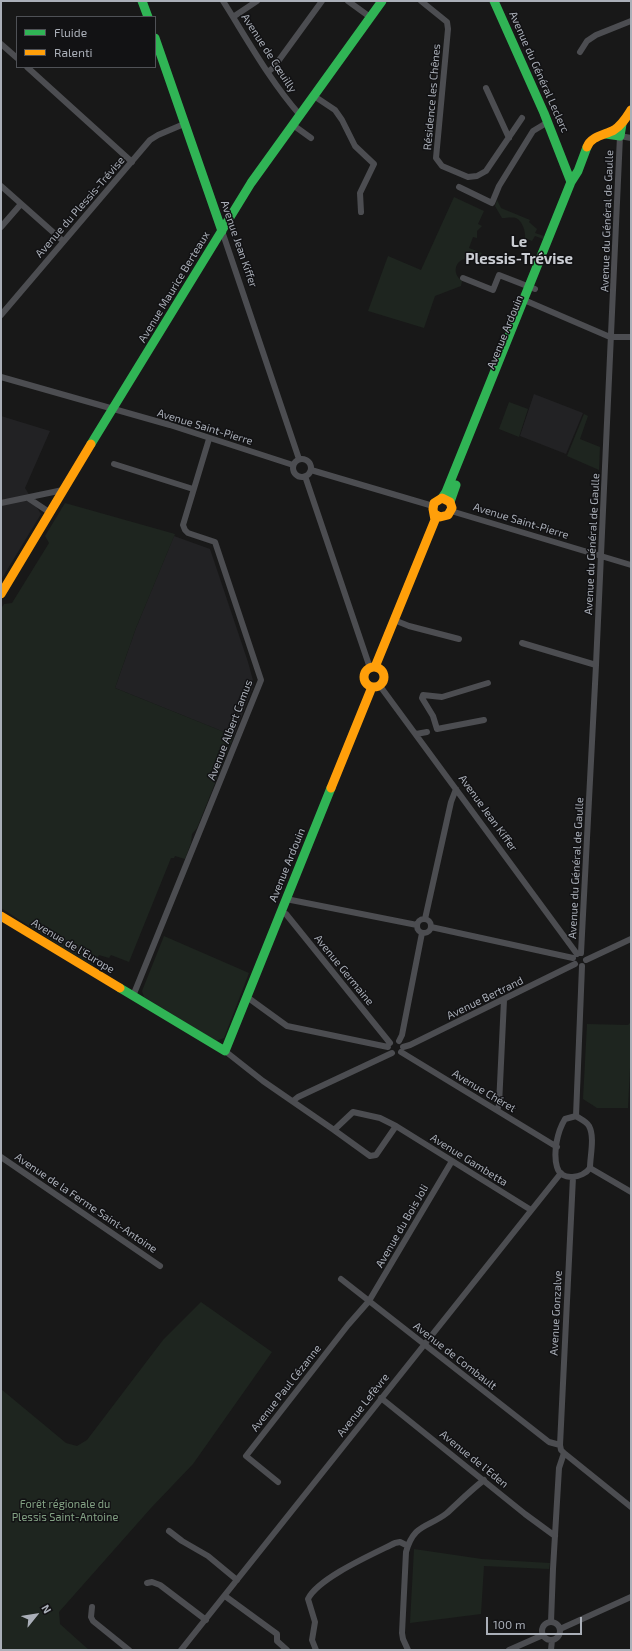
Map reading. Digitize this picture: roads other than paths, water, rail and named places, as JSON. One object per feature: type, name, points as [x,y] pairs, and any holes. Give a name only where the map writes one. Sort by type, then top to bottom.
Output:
[{"type":"street","points":[[142,1],[148,16]]},
{"type":"street","name":"Avenue de Cœuilly","points":[[223,1],[268,72],[300,116]]},
{"type":"street","points":[[233,17],[257,1]]},
{"type":"street","points":[[268,72],[274,67],[322,1]]},
{"type":"street","points":[[348,1],[370,16]]},
{"type":"street","name":"Avenue Maurice Berteaux","points":[[1,594],[49,512],[251,183],[382,1]]},
{"type":"street","name":"Résidence les Chênes","points":[[421,1],[447,22],[448,29],[436,158],[442,166],[468,177],[477,176],[486,172],[522,118]]},
{"type":"street","name":"Avenue du Général Leclerc","points":[[494,1],[520,63],[548,122],[571,182]]},
{"type":"street","points":[[580,52],[587,41],[596,35],[631,21]]},
{"type":"street","name":"Avenue Jean Kiffer","points":[[156,41],[299,459]]},
{"type":"street","points":[[1,44],[16,57]]},
{"type":"street","points":[[28,68],[132,162]]},
{"type":"street","points":[[486,88],[509,138]]},
{"type":"street","points":[[314,96],[335,110],[342,120],[355,146],[374,164],[360,193],[361,212]]},
{"type":"street","name":"Avenue Ardouin","points":[[448,504],[446,492],[527,301],[571,182],[578,171],[589,142],[614,130],[622,124],[631,110]]},
{"type":"street","points":[[459,187],[492,203],[499,186],[534,131],[548,122]]},
{"type":"street","name":"Avenue du Plessis-Trévise","points":[[1,315],[150,140],[184,124]]},
{"type":"street","name":"Avenue Ardouin","points":[[620,136],[622,124]]},
{"type":"street","points":[[293,125],[311,138]]},
{"type":"street","points":[[606,134],[631,138]]},
{"type":"street","name":"Avenue du Général de Gaulle","points":[[577,957],[596,665],[620,136]]},
{"type":"street","name":"Avenue du Général Leclerc","points":[[561,154],[578,171]]},
{"type":"street","name":"Avenue Ardouin","points":[[532,288],[574,194],[577,184],[578,171]]},
{"type":"street","points":[[1,186],[63,241]]},
{"type":"street","points":[[1,227],[21,204]]},
{"type":"street","points":[[463,278],[493,290],[499,275],[532,288]]},
{"type":"street","points":[[527,301],[610,337],[631,337]]},
{"type":"street","name":"Avenue Saint-Pierre","points":[[1,377],[170,426],[293,465]]},
{"type":"street","name":"Avenue Albert Camus","points":[[133,996],[262,680],[215,542],[185,530],[183,525],[209,438]]},
{"type":"street","points":[[299,459],[305,459],[310,464],[311,470],[305,476],[298,476],[293,470],[293,465],[299,459]]},
{"type":"street","points":[[114,464],[193,489]]},
{"type":"street","points":[[305,476],[375,667],[385,677],[376,686],[366,684],[364,678],[365,672],[375,667],[399,622],[438,524],[437,512],[436,500],[448,504],[448,515],[437,512],[311,470]]},
{"type":"street","points":[[1,503],[63,490]]},
{"type":"street","points":[[28,498],[49,512]]},
{"type":"street","name":"Avenue Saint-Pierre","points":[[448,504],[631,565]]},
{"type":"street","points":[[375,667],[437,512]]},
{"type":"street","points":[[399,622],[459,639]]},
{"type":"street","points":[[522,643],[596,665]]},
{"type":"street","points":[[484,720],[437,729],[433,716],[422,698],[423,695],[442,697],[488,682]]},
{"type":"street","name":"Avenue Jean Kiffer","points":[[376,686],[416,734],[577,957],[585,956],[586,960]]},
{"type":"street","name":"Avenue Ardouin","points":[[225,1052],[286,899],[376,686]]},
{"type":"street","points":[[416,734],[427,732]]},
{"type":"street","points":[[425,919],[451,802],[456,789]]},
{"type":"street","points":[[286,899],[418,925]]},
{"type":"street","name":"Avenue Germaine","points":[[281,912],[286,914],[389,1045]]},
{"type":"street","name":"Avenue de l'Europe","points":[[1,916],[225,1052]]},
{"type":"street","points":[[425,919],[429,921],[431,927]]},
{"type":"street","points":[[418,925],[419,922],[425,919]]},
{"type":"street","points":[[293,1101],[392,1053],[397,1054],[402,1050],[399,1041],[402,1035],[422,933],[418,928],[418,925]]},
{"type":"street","points":[[431,927],[577,957],[582,966],[576,1116]]},
{"type":"street","points":[[422,933],[429,931],[431,927]]},
{"type":"street","points":[[582,966],[586,960],[631,940]]},
{"type":"street","name":"Avenue Bertrand","points":[[402,1050],[504,1000],[577,957]]},
{"type":"street","points":[[247,997],[287,1026],[389,1045]]},
{"type":"street","points":[[497,1110],[499,1105],[504,1000]]},
{"type":"street","points":[[389,1045],[394,1040],[399,1041]]},
{"type":"street","points":[[389,1045],[392,1053]]},
{"type":"street","name":"Avenue Chéret","points":[[402,1050],[557,1147]]},
{"type":"street","points":[[225,1052],[263,1081],[370,1156],[376,1155],[396,1126]]},
{"type":"street","name":"Avenue Gambetta","points":[[334,1130],[353,1112],[380,1118],[396,1126],[531,1210]]},
{"type":"street","points":[[576,1116],[584,1120],[591,1134],[590,1168],[582,1176],[573,1177],[561,1173],[557,1168],[557,1147],[558,1133],[565,1120],[576,1116]]},
{"type":"street","name":"Avenue de la Ferme Saint-Antoine","points":[[1,1157],[160,1266]]},
{"type":"street","name":"Avenue du Bois Joli","points":[[369,1301],[452,1161]]},
{"type":"street","points":[[590,1168],[631,1192]]},
{"type":"street","name":"Avenue Lefèvre","points":[[181,1650],[561,1173]]},
{"type":"street","name":"Avenue Gonzalve","points":[[551,1622],[561,1449],[573,1177]]},
{"type":"street","name":"Avenue de Combault","points":[[340,1279],[548,1442],[561,1449],[631,1507]]},
{"type":"street","name":"Avenue Paul Cézanne","points":[[278,1482],[246,1456],[348,1325],[369,1301]]},
{"type":"street","name":"Avenue de l'Eden","points":[[381,1398],[555,1536]]},
{"type":"street","points":[[408,1650],[402,1635],[406,1552],[408,1546],[417,1531],[442,1516],[484,1480]]},
{"type":"street","points":[[169,1531],[182,1541],[208,1556],[237,1580]]},
{"type":"street","points":[[316,1650],[312,1640],[315,1622],[308,1599],[311,1593],[342,1570],[395,1543],[400,1542],[408,1546]]},
{"type":"street","points":[[147,1583],[152,1582],[160,1585],[206,1620]]},
{"type":"street","points":[[225,1596],[277,1634],[277,1641],[287,1650]]},
{"type":"street","points":[[560,1629],[631,1597]]},
{"type":"street","points":[[92,1607],[91,1617],[93,1621],[129,1650]]},
{"type":"street","points":[[551,1622],[557,1624],[560,1629],[559,1635],[552,1640],[543,1635],[544,1626],[551,1622]]},
{"type":"street","points":[[509,1650],[543,1635]]},
{"type":"street","points":[[551,1650],[552,1640]]},
{"type":"district","name":"Le Plessis-Trévise","points":[[519,250]]},
{"type":"park label","name":"Forêt régionale du Plessis Saint-Antoine","points":[[65,1510]]}]
